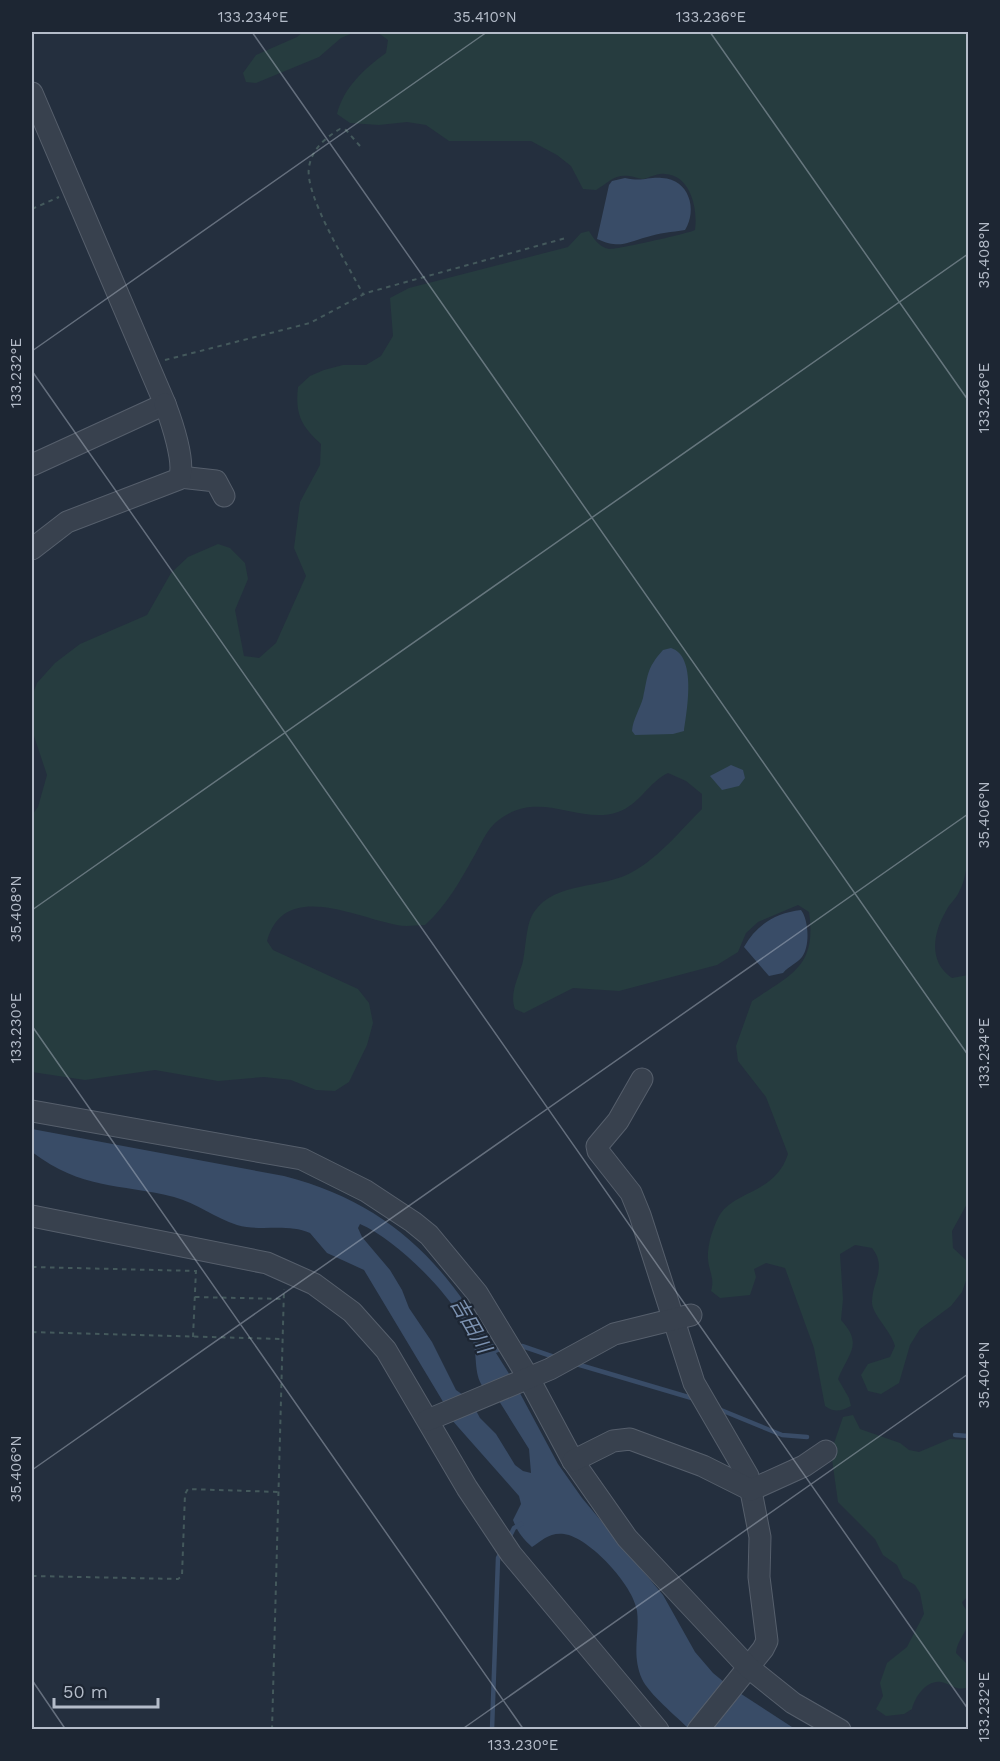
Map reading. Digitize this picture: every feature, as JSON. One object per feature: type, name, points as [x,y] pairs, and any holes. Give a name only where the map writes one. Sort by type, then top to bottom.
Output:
[{"type":"street","points":[[32,93],[165,404],[174,429],[180,477]]},
{"type":"street","points":[[32,465],[165,404]]},
{"type":"street","points":[[32,549],[68,522],[180,477],[216,481],[224,496]]},
{"type":"street","points":[[642,1079],[618,1120],[597,1146],[601,1156],[631,1193],[682,1318],[694,1383],[748,1476],[760,1537],[759,1577],[766,1641],[763,1649],[698,1730]]},
{"type":"street","points":[[32,1111],[302,1159],[317,1164],[398,1212],[429,1235],[477,1293],[524,1379],[573,1461],[627,1538],[746,1669],[793,1703],[840,1730]]},
{"type":"street","points":[[32,1216],[267,1263],[290,1272],[333,1296],[370,1331],[433,1418],[467,1488],[511,1554],[658,1730]]},
{"type":"street","points":[[433,1418],[524,1379],[614,1334],[682,1318]]},
{"type":"street","points":[[573,1461],[613,1441],[630,1439],[703,1466],[751,1490]]},
{"type":"street","points":[[751,1490],[804,1466],[826,1451]]},
{"type":"path","points":[[360,146],[346,130],[340,129],[319,144],[308,169],[313,195],[363,294]]},
{"type":"path","points":[[32,209],[74,190]]},
{"type":"path","points":[[148,364],[310,323],[363,294],[566,238]]},
{"type":"path","points":[[193,1336],[197,1248]]},
{"type":"path","points":[[32,1267],[196,1271]]},
{"type":"path","points":[[272,1730],[284,1299],[285,1284],[290,1272]]},
{"type":"path","points":[[195,1297],[284,1299]]},
{"type":"path","points":[[32,1332],[283,1339]]},
{"type":"path","points":[[32,1576],[178,1579],[182,1576],[185,1494],[188,1489],[279,1492]]},
{"type":"green space","points":[[303,32],[355,32],[341,38],[319,57],[256,83],[246,82],[243,73],[256,55],[297,37]]},
{"type":"green space","points":[[377,32],[968,32],[968,851],[963,882],[958,895],[947,908],[938,928],[935,947],[939,964],[952,978],[968,975],[968,1202],[952,1231],[953,1248],[966,1260],[968,1275],[962,1292],[951,1306],[920,1329],[910,1345],[899,1383],[881,1394],[868,1391],[861,1375],[868,1364],[890,1357],[895,1346],[878,1317],[872,1301],[879,1268],[878,1261],[872,1248],[855,1245],[840,1254],[843,1299],[841,1320],[852,1336],[853,1343],[838,1379],[851,1406],[844,1409],[835,1410],[825,1406],[814,1348],[785,1268],[766,1263],[754,1269],[756,1277],[750,1295],[720,1298],[711,1291],[712,1279],[708,1259],[712,1233],[724,1209],[774,1177],[788,1154],[766,1097],[738,1061],[736,1046],[752,1001],[789,975],[805,957],[809,945],[809,912],[798,905],[758,922],[746,933],[738,952],[717,965],[619,991],[573,988],[524,1013],[515,1009],[513,1003],[529,922],[543,902],[567,890],[608,881],[634,871],[661,851],[702,809],[702,794],[686,781],[668,773],[632,804],[618,812],[603,815],[542,807],[511,812],[489,830],[452,894],[425,925],[397,925],[322,907],[304,907],[288,912],[276,922],[267,941],[273,950],[358,989],[369,1003],[373,1023],[367,1045],[349,1082],[335,1091],[316,1090],[291,1080],[264,1077],[218,1081],[155,1070],[85,1080],[32,1072],[32,815],[38,807],[47,775],[32,730],[32,696],[37,683],[55,663],[80,644],[147,615],[171,573],[188,557],[218,544],[230,548],[245,563],[248,579],[235,610],[244,656],[259,658],[276,643],[306,576],[294,548],[300,502],[320,465],[321,444],[301,419],[298,387],[310,376],[324,370],[343,365],[366,365],[381,356],[393,336],[390,298],[409,288],[568,247],[581,233],[589,231],[600,245],[609,249],[695,230],[694,204],[691,195],[681,180],[674,176],[662,174],[643,179],[619,176],[596,190],[583,189],[571,166],[557,155],[531,141],[449,141],[426,125],[407,122],[379,125],[350,123],[337,114],[340,104],[356,79],[386,53],[388,40]]},
{"type":"green space","points":[[853,1415],[860,1429],[900,1443],[909,1450],[919,1452],[950,1439],[968,1440],[968,1596],[962,1602],[968,1613],[968,1625],[956,1653],[968,1665],[968,1687],[958,1688],[941,1682],[926,1686],[912,1709],[904,1714],[886,1716],[876,1709],[883,1696],[880,1683],[887,1663],[907,1647],[924,1614],[920,1593],[915,1585],[903,1578],[897,1565],[883,1555],[875,1539],[838,1502],[831,1452],[843,1417]]},
{"type":"water","points":[[625,178],[636,180],[662,178],[679,184],[685,190],[691,205],[691,214],[685,230],[656,234],[622,244],[611,244],[597,239],[609,185],[612,181]]},
{"type":"water","points":[[671,648],[679,653],[687,672],[688,698],[684,731],[673,734],[635,735],[632,731],[635,718],[651,668],[663,650]]},
{"type":"water","points":[[731,765],[743,770],[745,778],[739,786],[722,790],[710,776]]},
{"type":"water","points":[[801,910],[807,927],[805,953],[783,973],[769,976],[744,947],[755,932],[768,921],[783,914]]},
{"type":"water","name":"吉田川","points":[[32,1129],[284,1176],[320,1187],[352,1201],[406,1237],[430,1259],[452,1285],[491,1344],[498,1345],[501,1351],[496,1353],[513,1380],[483,1387],[478,1376],[472,1338],[453,1306],[440,1289],[408,1257],[375,1232],[360,1224],[358,1228],[362,1237],[390,1270],[409,1308],[432,1342],[456,1390],[470,1400],[448,1410],[364,1270],[327,1253],[310,1233],[292,1229],[237,1225],[174,1197],[101,1184],[67,1173],[32,1152]]},
{"type":"water","points":[[515,1384],[558,1464],[582,1498],[663,1595],[695,1652],[713,1673],[730,1687],[689,1729],[657,1698],[642,1679],[636,1653],[637,1611],[628,1589],[619,1576],[597,1553],[574,1537],[554,1534],[532,1547],[518,1531],[513,1520],[521,1504],[519,1496],[451,1419],[472,1403],[480,1418],[496,1434],[515,1465],[531,1473],[529,1449],[494,1393]]},
{"type":"water","points":[[732,1688],[795,1729],[699,1730]]},
{"type":"waterway","points":[[522,1346],[557,1358]]},
{"type":"waterway","points":[[573,1363],[695,1399]]},
{"type":"waterway","points":[[716,1408],[782,1435],[807,1437]]},
{"type":"waterway","points":[[955,1435],[968,1436]]},
{"type":"waterway","points":[[509,1538],[514,1528],[521,1524]]},
{"type":"waterway","points":[[492,1730],[498,1558],[502,1550]]}]
